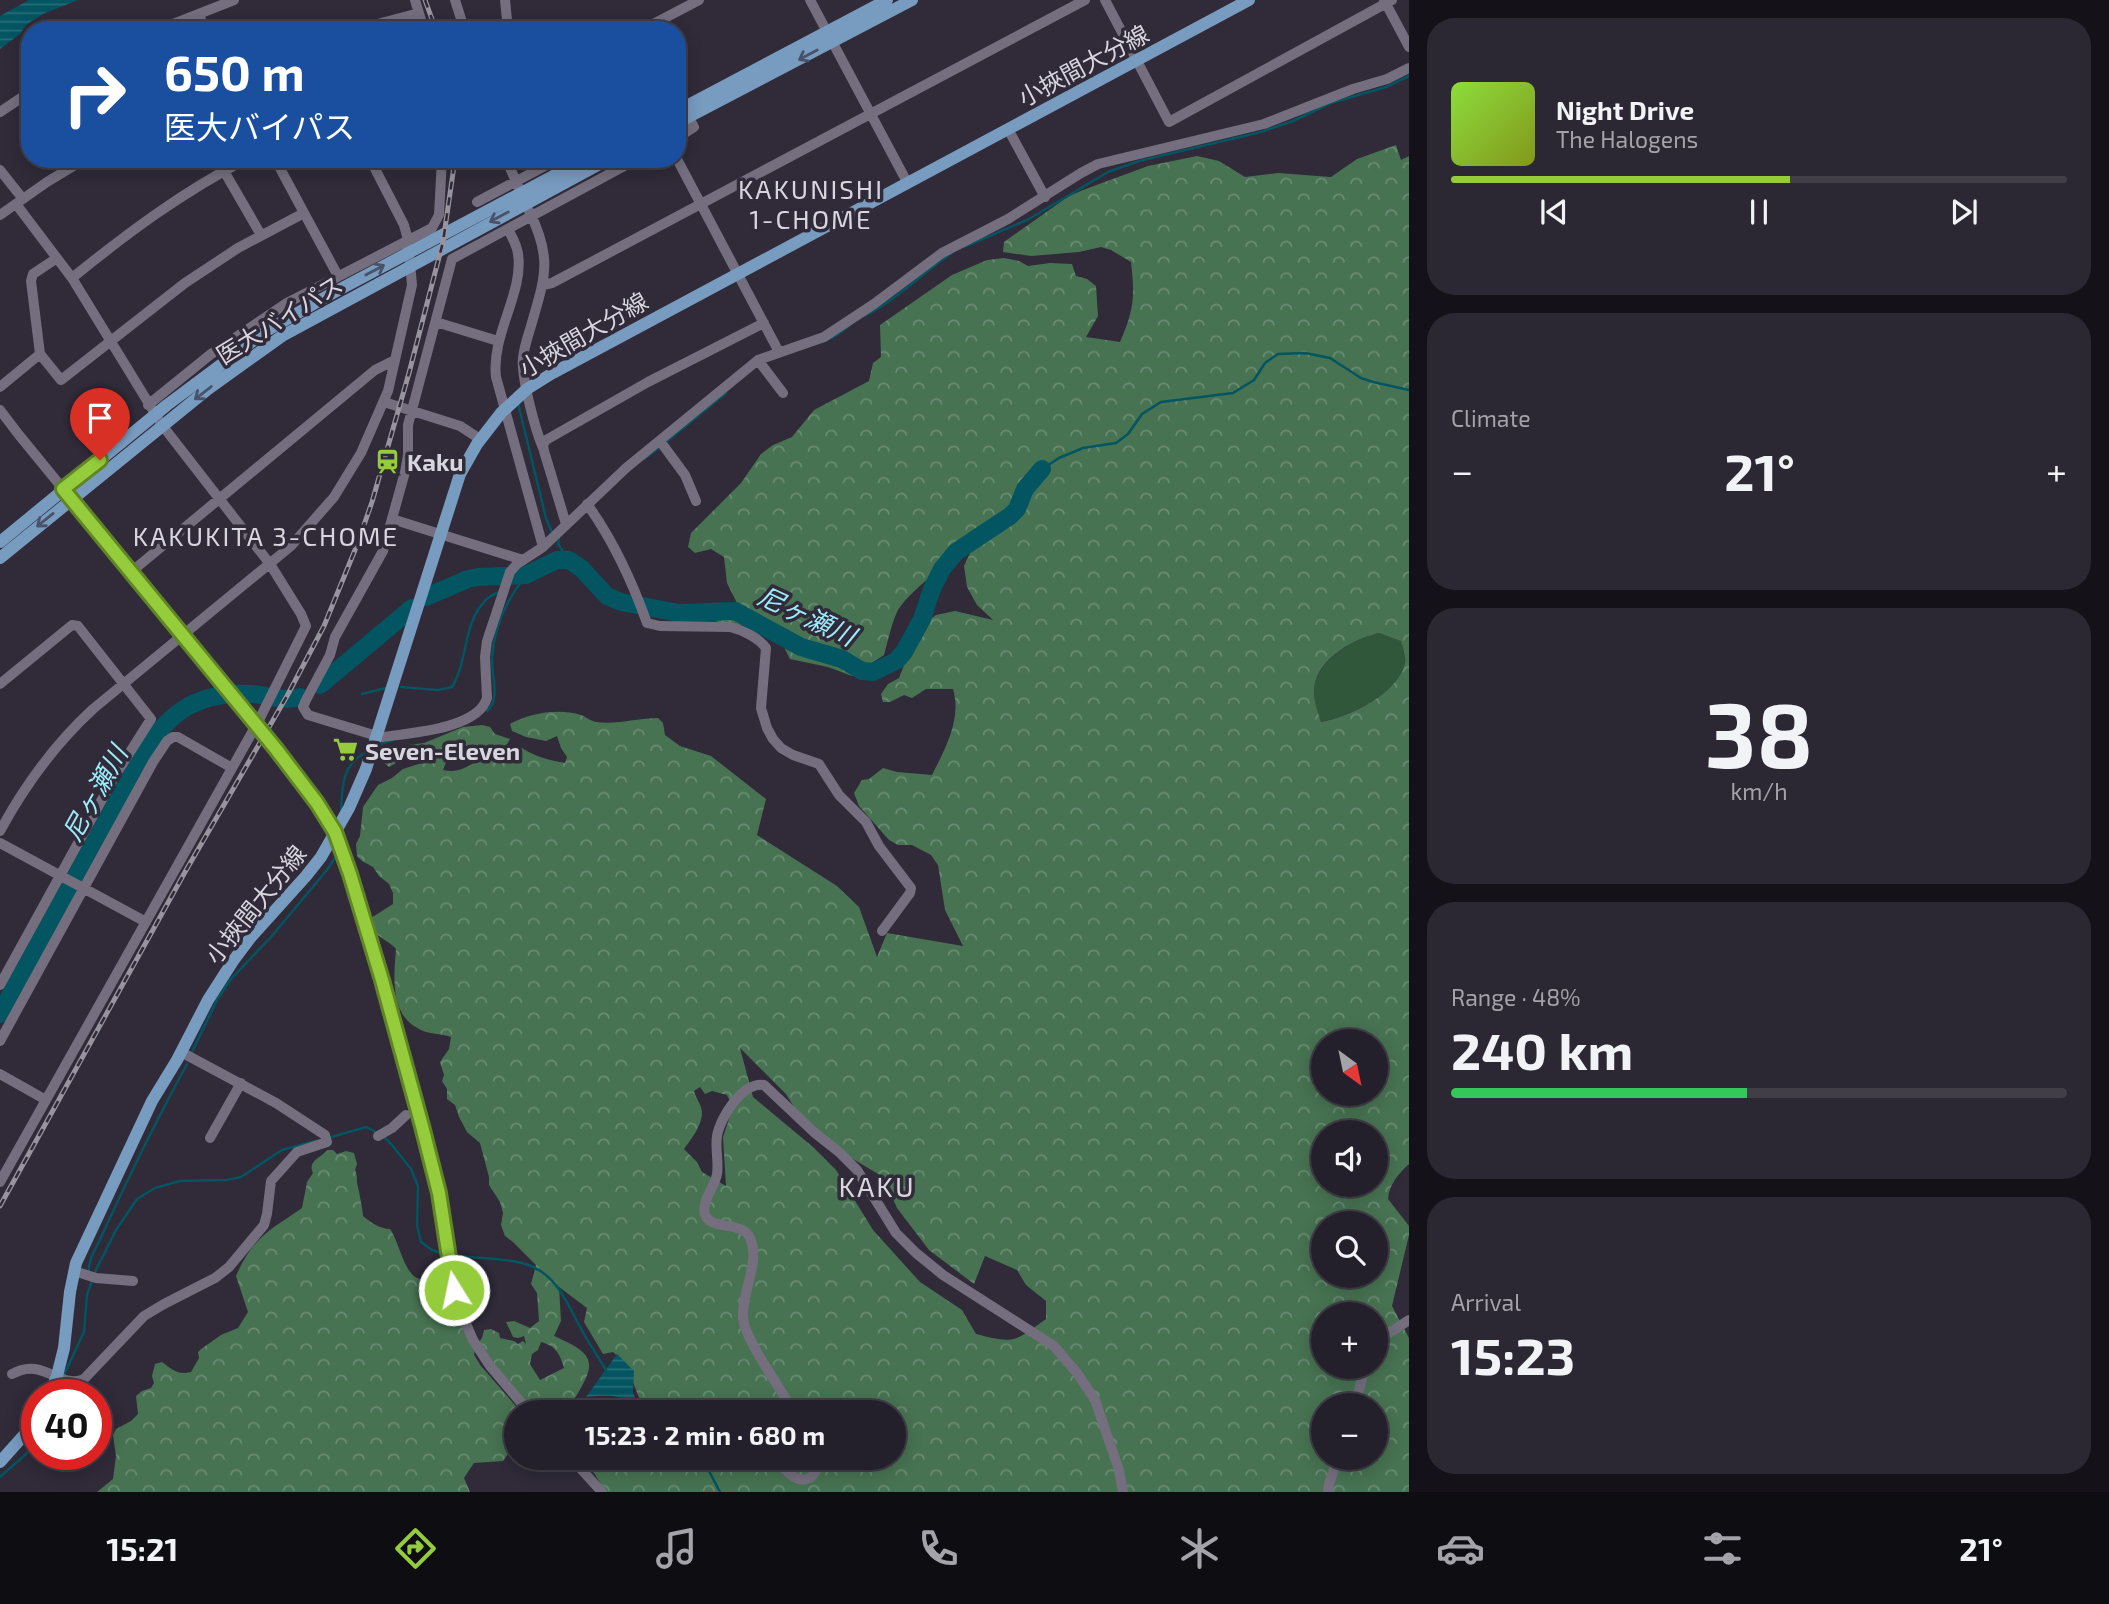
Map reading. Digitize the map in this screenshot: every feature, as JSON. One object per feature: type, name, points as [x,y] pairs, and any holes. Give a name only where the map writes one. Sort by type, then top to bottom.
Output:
[{"type":"main road","points":[[830,37],[887,0]]},
{"type":"main road","points":[[686,109],[830,37],[912,0]]},
{"type":"main road","name":"小挾間大分線","points":[[61,1378],[70,1292],[79,1272],[83,1246],[152,1101],[208,1000],[251,937],[321,857],[361,784],[460,474],[480,439],[503,410],[551,374],[1249,0]]},
{"type":"main road","name":"医大バイパス","points":[[557,180],[573,168]]},
{"type":"main road","name":"医大バイパス","points":[[0,558],[155,415],[238,351],[557,180],[587,168]]},
{"type":"main road","name":"医大バイパス","points":[[0,542],[67,494]]},
{"type":"main road","points":[[0,1462],[21,1438]]},
{"type":"street","points":[[180,21],[234,0]]},
{"type":"street","points":[[415,0],[422,21]]},
{"type":"street","points":[[456,0],[462,21]]},
{"type":"street","points":[[505,0],[507,21]]},
{"type":"street","points":[[659,21],[699,0]]},
{"type":"street","points":[[810,0],[907,182]]},
{"type":"street","points":[[543,285],[552,284],[1085,0]]},
{"type":"street","points":[[1105,0],[1169,122],[1387,1],[1409,47]]},
{"type":"street","points":[[387,21],[419,12]]},
{"type":"street","points":[[198,14],[202,21]]},
{"type":"street","points":[[620,168],[452,259],[407,431],[407,464],[383,551],[335,637],[330,655],[303,707],[314,717],[377,736],[448,727],[482,708],[487,698],[486,647],[510,572],[546,544],[626,468],[758,360],[824,337],[874,304],[942,253],[1008,219],[1098,164],[1264,124],[1339,94],[1387,79],[1409,68]]},
{"type":"street","points":[[0,112],[21,98]]},
{"type":"street","points":[[686,119],[693,128],[686,132]]},
{"type":"street","points":[[1008,129],[1045,197]]},
{"type":"street","points":[[0,215],[71,168]]},
{"type":"street","points":[[72,278],[155,213],[230,168]]},
{"type":"street","points":[[280,168],[338,276]]},
{"type":"street","points":[[0,831],[24,790],[54,750],[86,716],[304,533],[334,497],[361,453],[384,402],[411,292],[412,276],[408,240],[400,215],[375,168]]},
{"type":"street","points":[[155,415],[203,360],[238,335],[287,303],[432,228],[437,222],[441,168]]},
{"type":"street","points":[[510,168],[542,238],[545,255],[543,285],[523,354],[520,395],[544,448],[562,527]]},
{"type":"street","points":[[478,202],[541,168]]},
{"type":"street","points":[[682,168],[779,352]]},
{"type":"street","points":[[0,170],[72,278],[155,415],[270,564],[306,626],[256,725],[0,1182]]},
{"type":"street","points":[[224,171],[261,235]]},
{"type":"street","points":[[57,258],[33,274],[31,279],[40,354],[61,380],[185,282],[261,235],[304,213]]},
{"type":"street","points":[[508,229],[517,250],[519,270],[498,341],[495,369],[503,410],[546,544]]},
{"type":"street","points":[[436,322],[498,341]]},
{"type":"street","points":[[544,448],[544,442],[548,439],[648,382],[764,323]]},
{"type":"street","points":[[0,387],[40,354]]},
{"type":"street","points":[[131,572],[375,370],[395,360]]},
{"type":"street","points":[[758,360],[783,393]]},
{"type":"street","points":[[384,402],[465,428],[480,439]]},
{"type":"street","points":[[0,410],[256,725],[317,803],[335,832],[388,1000],[422,1126],[439,1193],[453,1283],[461,1312],[473,1340],[490,1366],[520,1400]]},
{"type":"street","points":[[660,442],[685,475],[695,501]]},
{"type":"street","points":[[587,504],[619,556],[647,623],[660,626],[730,627],[763,643],[766,648],[761,708],[766,728],[781,748],[820,764],[839,795],[866,822],[878,846],[911,888],[882,931]]},
{"type":"street","points":[[392,519],[523,560]]},
{"type":"street","points":[[0,684],[72,625],[78,626],[151,719],[122,764],[0,985]]},
{"type":"street","points":[[0,1041],[153,762],[170,738],[178,737],[232,768]]},
{"type":"street","points":[[0,843],[146,922]]},
{"type":"street","points":[[83,1379],[144,1316],[215,1278],[229,1267],[264,1225],[271,1181],[297,1152],[326,1138],[276,1102],[181,1052]]},
{"type":"street","points":[[0,1074],[46,1100]]},
{"type":"street","points":[[210,1138],[241,1083]]},
{"type":"street","points":[[787,1400],[747,1334],[743,1317],[753,1254],[751,1240],[744,1230],[711,1222],[705,1213],[706,1200],[716,1178],[718,1129],[730,1107],[748,1088],[759,1084],[764,1085],[857,1170],[896,1233],[916,1253],[943,1275],[1054,1346],[1095,1400],[1119,1469],[1123,1492]]},
{"type":"street","points":[[378,1136],[406,1115]]},
{"type":"street","points":[[79,1272],[96,1278],[132,1280]]},
{"type":"street","points":[[1388,1334],[1409,1320]]},
{"type":"street","points":[[12,1374],[34,1367],[68,1379]]},
{"type":"street","points":[[582,1470],[602,1492]]},
{"type":"street","points":[[784,1470],[796,1479],[805,1480],[813,1476],[816,1470]]},
{"type":"street","points":[[1328,1492],[1334,1470]]},
{"type":"green space","points":[[1396,145],[1401,160],[1409,156],[1409,1164],[1395,1180],[1388,1199],[1409,1226],[1392,1306],[1409,1338],[1409,1492],[606,1492],[590,1470],[906,1470],[906,1400],[640,1400],[619,1357],[613,1352],[603,1354],[584,1322],[587,1308],[559,1287],[561,1321],[554,1336],[585,1355],[589,1361],[589,1369],[574,1400],[520,1400],[479,1342],[484,1330],[491,1329],[499,1333],[500,1338],[518,1344],[523,1341],[526,1344],[524,1336],[513,1337],[506,1322],[514,1321],[530,1328],[539,1321],[537,1293],[531,1284],[536,1265],[505,1236],[501,1225],[503,1213],[500,1202],[489,1185],[480,1143],[467,1132],[455,1105],[447,1099],[440,1062],[449,1049],[451,1037],[419,1029],[402,1014],[394,982],[396,949],[375,932],[371,924],[371,918],[393,904],[393,893],[389,884],[373,867],[357,856],[356,844],[360,836],[363,807],[378,785],[403,769],[422,763],[405,760],[389,767],[383,762],[385,756],[401,746],[424,743],[463,727],[482,725],[490,727],[495,734],[510,739],[506,746],[462,760],[459,751],[450,752],[443,770],[456,771],[494,752],[519,746],[541,757],[565,763],[567,757],[557,736],[546,741],[526,737],[512,731],[510,724],[535,714],[554,712],[572,713],[604,723],[658,718],[663,723],[665,735],[680,746],[711,756],[766,799],[757,835],[837,886],[859,907],[877,957],[887,933],[963,946],[945,910],[938,865],[931,855],[912,845],[898,845],[889,840],[859,806],[854,793],[862,780],[869,779],[883,768],[932,775],[942,755],[954,723],[953,689],[926,689],[912,698],[904,695],[890,702],[883,702],[881,694],[888,684],[899,678],[922,625],[936,615],[955,611],[993,620],[977,605],[967,587],[964,566],[973,547],[943,567],[910,596],[897,612],[884,655],[852,676],[828,667],[790,659],[774,627],[722,624],[713,619],[737,603],[727,583],[724,557],[711,549],[695,553],[688,547],[691,533],[741,483],[761,454],[773,445],[792,437],[814,410],[869,381],[873,363],[881,357],[880,325],[952,275],[987,260],[1004,258],[1028,266],[1072,264],[1076,276],[1087,279],[1096,286],[1098,316],[1086,337],[1120,342],[1132,303],[1131,262],[1101,247],[1079,252],[1031,256],[1003,252],[1004,242],[1069,196],[1148,166],[1197,156],[1219,161],[1245,177],[1278,173],[1331,177],[1357,159]],"holes":[[[1379,633],[1401,641],[1405,661],[1401,674],[1393,685],[1371,702],[1345,715],[1321,722],[1314,692],[1315,683],[1324,665],[1350,644]],[[740,1048],[786,1094],[799,1115],[843,1153],[883,1177],[897,1208],[929,1250],[974,1284],[985,1256],[1017,1270],[1026,1285],[1046,1301],[1046,1319],[1014,1339],[976,1334],[962,1310],[920,1282],[873,1230],[836,1170],[753,1097]],[[700,1087],[705,1094],[712,1091],[727,1095],[733,1107],[723,1137],[726,1186],[702,1172],[697,1162],[684,1149],[702,1118],[701,1107],[694,1091]],[[541,1342],[557,1351],[564,1368],[540,1380],[530,1364],[532,1354],[538,1350]]]},
{"type":"green space","points":[[1379,633],[1402,641],[1405,663],[1401,674],[1393,685],[1371,702],[1345,715],[1320,722],[1314,692],[1319,673],[1332,657],[1350,644]]},
{"type":"green space","points":[[327,1150],[333,1150],[337,1154],[346,1151],[354,1153],[363,1216],[372,1223],[390,1229],[407,1267],[416,1278],[438,1274],[455,1301],[475,1350],[474,1355],[511,1400],[504,1400],[504,1460],[474,1463],[464,1478],[470,1492],[97,1492],[113,1479],[116,1456],[113,1435],[116,1429],[138,1414],[136,1396],[151,1388],[154,1383],[152,1376],[155,1364],[162,1362],[179,1372],[191,1372],[201,1349],[221,1335],[238,1328],[248,1312],[236,1276],[242,1263],[263,1236],[302,1208],[307,1182],[313,1173],[312,1165]]},
{"type":"water","points":[[29,0],[78,0],[32,21],[21,21],[20,34],[0,49],[0,16]]},
{"type":"water","points":[[617,1354],[634,1371],[633,1392],[636,1400],[613,1396],[586,1397]]},
{"type":"waterway","points":[[964,247],[1029,219],[1108,172],[1139,161],[1261,132],[1331,103],[1386,87],[1409,76]]},
{"type":"waterway","points":[[864,316],[952,253]]},
{"type":"waterway","points":[[823,342],[850,325]]},
{"type":"waterway","points":[[1042,469],[1083,448],[1116,443],[1128,434],[1142,414],[1161,402],[1233,393],[1254,380],[1265,363],[1278,354],[1305,353],[1330,358],[1361,378],[1409,390]]},
{"type":"waterway","points":[[666,442],[726,393]]},
{"type":"waterway","points":[[518,403],[546,518],[553,535]]},
{"type":"waterway","points":[[644,459],[661,446]]},
{"type":"waterway","name":"尼ヶ瀬川","points":[[426,597],[468,579],[526,575],[557,560],[569,560],[582,569],[607,596],[621,602],[679,613],[735,611],[801,647],[842,659],[862,671],[873,672],[896,661],[904,652],[922,619],[942,569],[956,552],[1010,516],[1017,509],[1025,489],[1042,469]]},
{"type":"waterway","points":[[559,537],[558,544],[569,560]]},
{"type":"waterway","points":[[511,584],[526,575]]},
{"type":"waterway","points":[[487,711],[494,700],[492,658],[498,625],[511,596],[524,578]]},
{"type":"waterway","points":[[401,687],[438,690],[452,687],[461,666],[473,620],[486,600],[499,592]]},
{"type":"waterway","name":"尼ヶ瀬川","points":[[320,685],[412,608]]},
{"type":"waterway","points":[[362,694],[386,688]]},
{"type":"waterway","name":"尼ヶ瀬川","points":[[0,1014],[144,753],[164,725],[188,706],[217,696],[251,694],[282,699],[300,697]]},
{"type":"waterway","points":[[381,744],[393,740]]},
{"type":"waterway","points":[[341,811],[347,771],[363,754]]},
{"type":"waterway","points":[[191,1054],[217,1000],[231,979],[271,937],[338,853]]},
{"type":"waterway","points":[[89,1273],[93,1253],[187,1064]]},
{"type":"waterway","points":[[328,1138],[366,1127],[378,1133]]},
{"type":"waterway","points":[[384,1137],[411,1169],[418,1186],[417,1225],[421,1242],[444,1254]]},
{"type":"waterway","points":[[64,1375],[84,1332],[87,1295],[96,1270],[116,1230],[137,1199],[155,1188],[180,1181],[241,1177],[282,1150],[315,1141]]},
{"type":"waterway","points":[[451,1255],[513,1261],[534,1267],[544,1274],[560,1291],[607,1372]]},
{"type":"waterway","points":[[0,1477],[21,1458]]},
{"type":"waterway","points":[[708,1470],[720,1492]]},
{"type":"railway","points":[[425,0],[433,21]]},
{"type":"railway","points":[[0,1206],[324,626],[372,502],[409,373],[443,242],[454,168]]},
{"type":"place","name":"Kaku","points":[[387,461]]},
{"type":"place","name":"Seven-Eleven","points":[[345,750]]},
{"type":"district","name":"KAKUNISHI 1-CHOME","points":[[811,203]]},
{"type":"district","name":"KAKUKITA 3-CHOME","points":[[266,535]]},
{"type":"district","name":"KAKU","points":[[877,1186]]},
{"type":"route","points":[[100,460],[63,489],[276,749],[326,815],[335,832],[382,980],[422,1126],[439,1193],[454,1290]]}]
